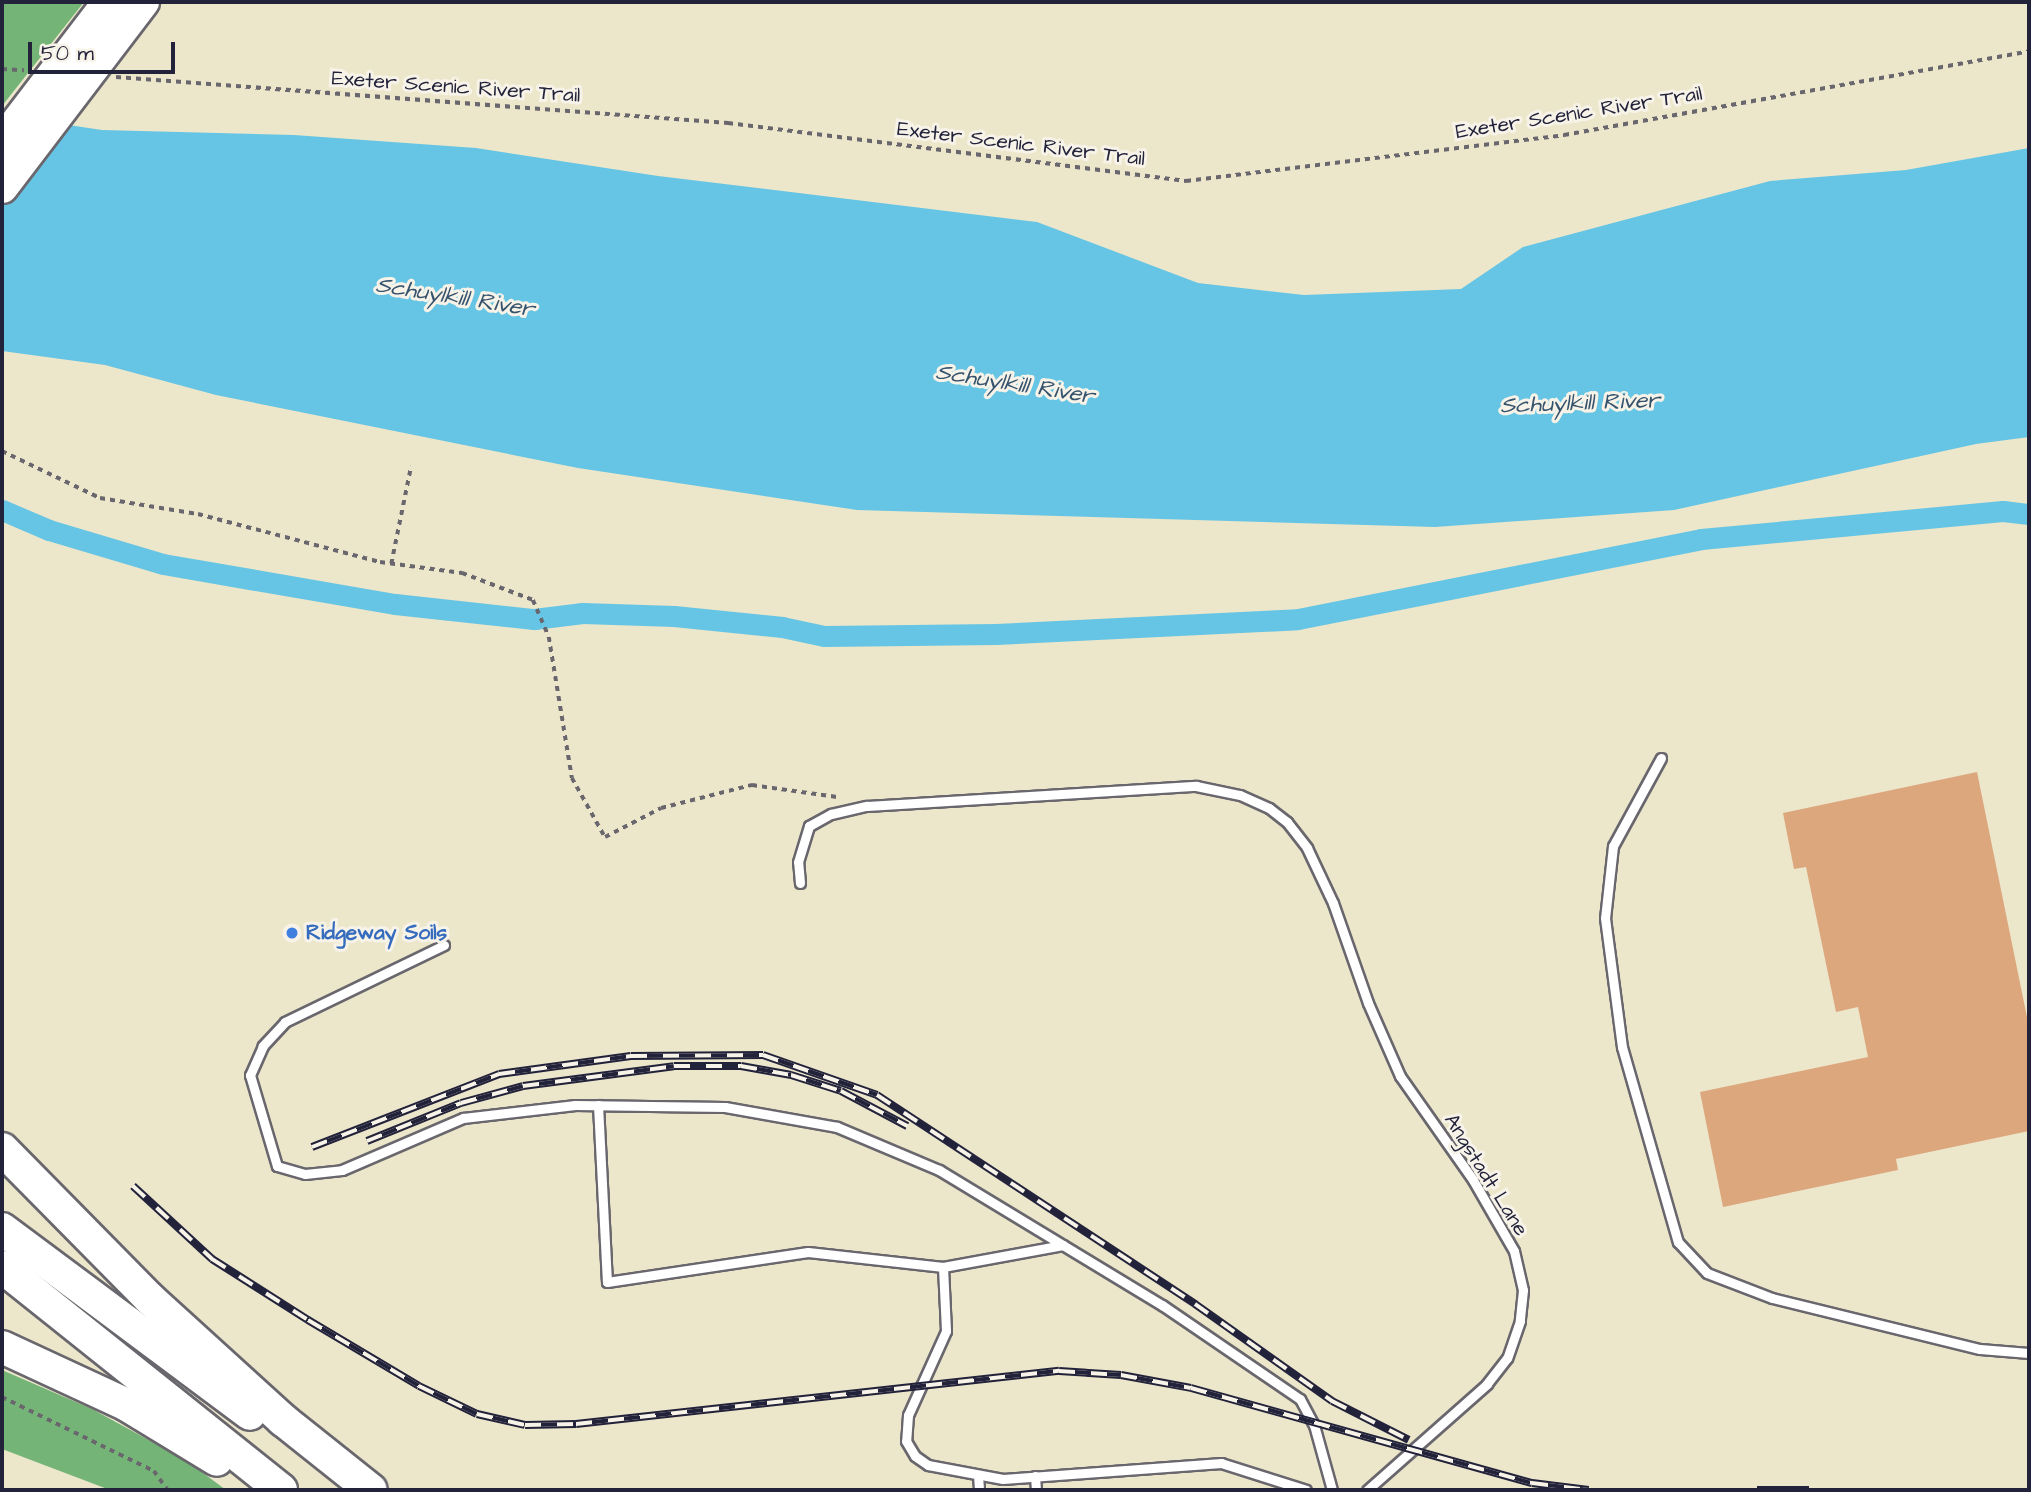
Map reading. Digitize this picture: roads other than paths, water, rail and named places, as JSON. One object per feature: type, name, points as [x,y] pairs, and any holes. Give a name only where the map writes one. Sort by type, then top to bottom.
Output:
[{"type":"highway","points":[[2,142],[109,2]]},
{"type":"highway","points":[[2,187],[142,2]]},
{"type":"highway","points":[[2,1149],[150,1299],[283,1420],[371,1490]]},
{"type":"highway","points":[[2,1229],[356,1490]]},
{"type":"highway","points":[[2,1267],[281,1490]]},
{"type":"highway","points":[[2,1348],[127,1405],[261,1490]]},
{"type":"lane","points":[[1661,758],[1613,846],[1605,918],[1622,1046],[1678,1241],[1707,1273],[1772,1298],[1980,1349],[2029,1353]]},
{"type":"lane","name":"Angstadt Lane","points":[[800,883],[798,862],[809,826],[831,814],[867,806],[1182,787],[1240,796],[1269,808],[1287,822],[1307,848],[1333,903],[1368,1003],[1400,1076],[1474,1180],[1514,1251],[1523,1290],[1520,1321],[1507,1358],[1487,1384],[1367,1490]]},
{"type":"lane","points":[[444,944],[285,1022],[262,1046],[250,1075],[277,1166],[305,1174],[342,1170],[463,1118],[598,1105],[725,1107],[837,1127],[939,1170],[1162,1305],[1300,1399],[1314,1425],[1332,1490]]},
{"type":"lane","points":[[598,1105],[607,1282],[808,1252],[943,1267],[1063,1245]]},
{"type":"lane","points":[[943,1267],[946,1331],[908,1415],[906,1441],[915,1456],[928,1465],[1003,1479],[1221,1463],[1306,1490]]},
{"type":"lane","points":[[978,1475],[979,1490]]},
{"type":"lane","points":[[1035,1476],[1036,1490]]},
{"type":"water","name":"Schuylkill River","points":[[2,115],[102,130],[294,135],[476,148],[658,176],[1037,222],[1198,283],[1304,295],[1461,289],[1523,247],[1770,181],[1906,170],[2029,148],[2029,437],[1976,444],[1674,510],[1435,527],[857,510],[578,468],[216,395],[105,365],[2,351]]},
{"type":"waterway","points":[[2,510],[49,530],[163,564],[395,604],[534,619],[583,613],[674,616],[782,627],[824,636],[996,634],[1298,619],[1701,539],[2003,511],[2029,514]]},
{"type":"railway","points":[[312,1147],[499,1074],[631,1056],[763,1055],[877,1095],[1195,1304],[1332,1401],[1409,1440]]},
{"type":"railway","points":[[367,1141],[461,1103],[523,1086],[674,1066],[741,1066],[791,1075],[841,1091],[907,1126]]},
{"type":"railway","points":[[133,1186],[212,1259],[308,1320],[419,1386],[477,1414],[525,1425],[576,1424],[1059,1371],[1121,1375],[1191,1388],[1532,1483],[1589,1490]]},
{"type":"railway","points":[[1757,1490],[1809,1490]]},
{"type":"place","name":"Ridgeway Soils","points":[[292,933]]}]
